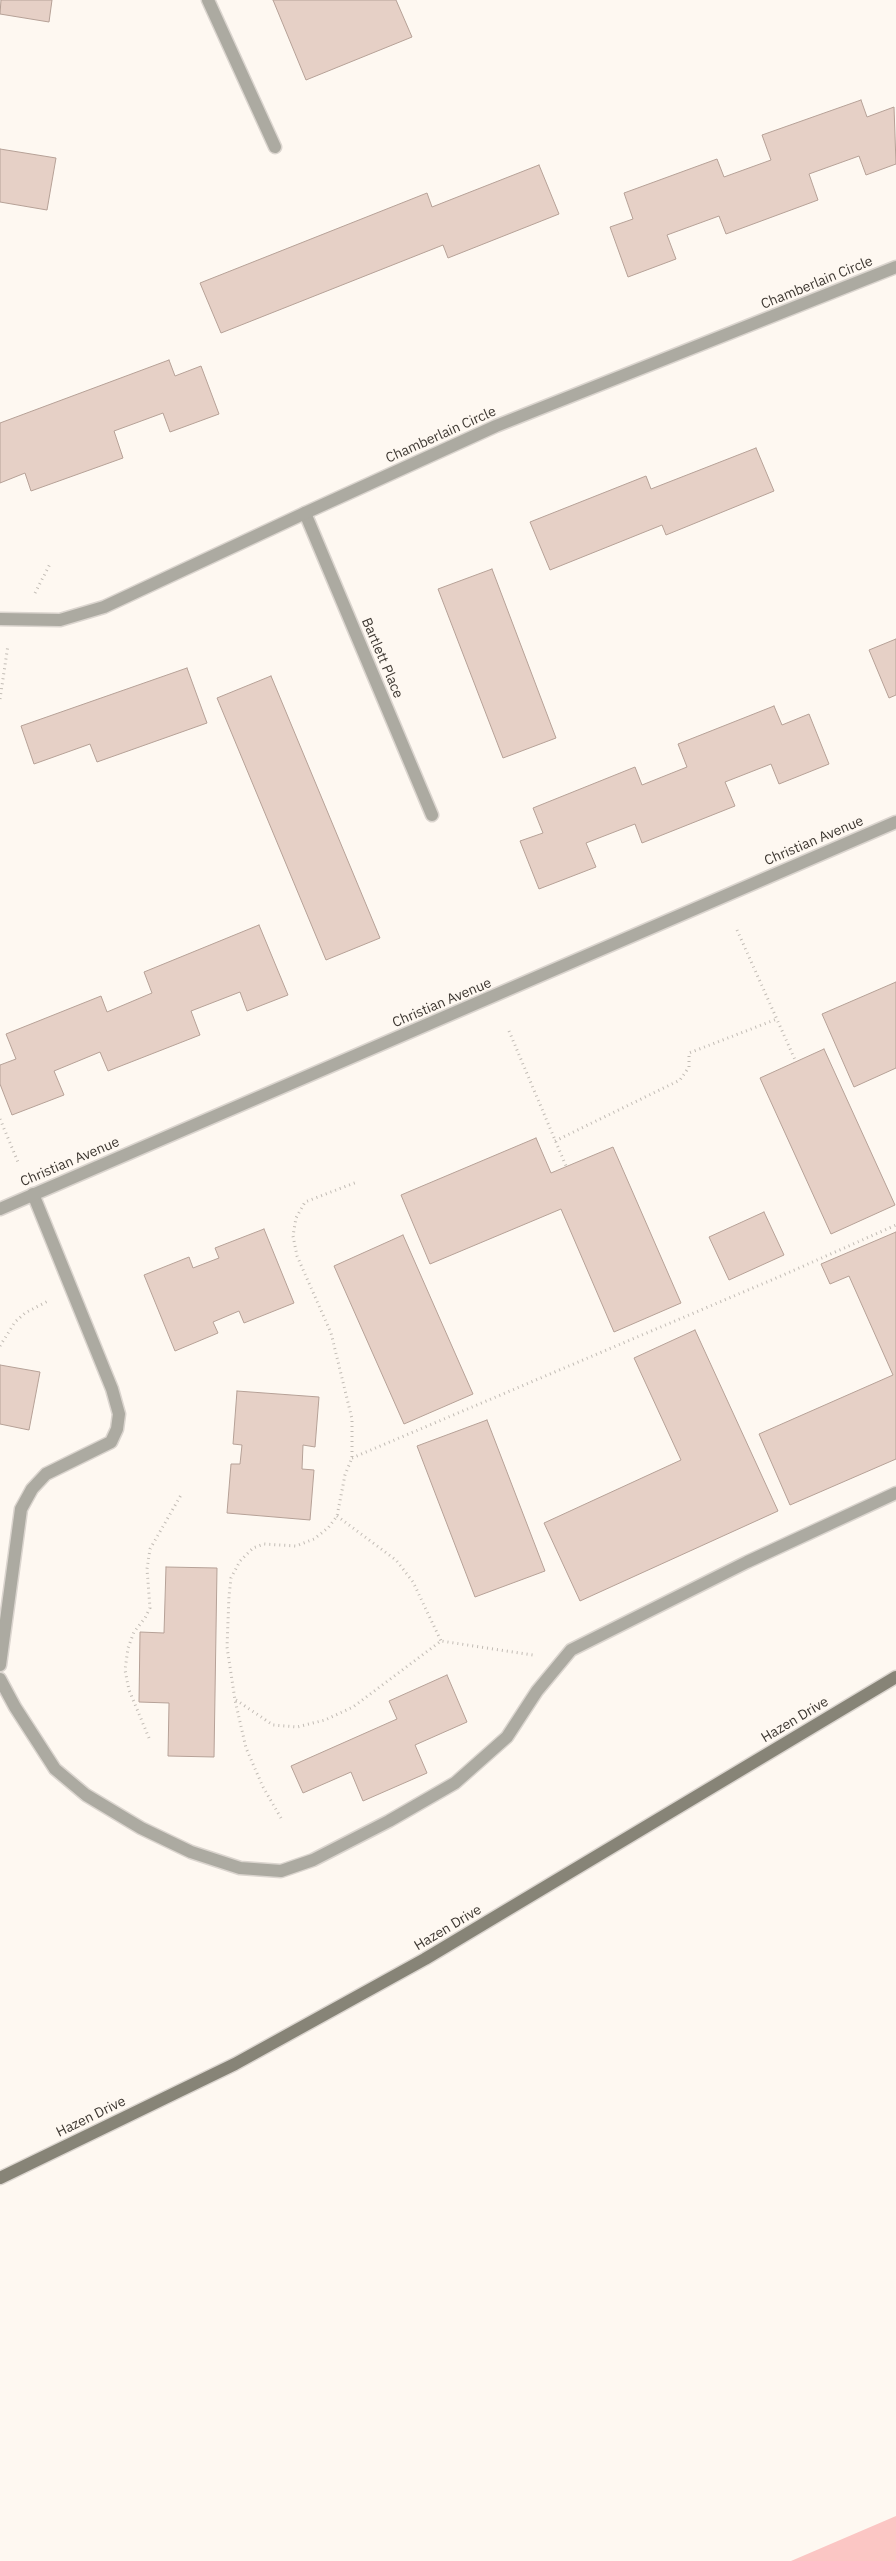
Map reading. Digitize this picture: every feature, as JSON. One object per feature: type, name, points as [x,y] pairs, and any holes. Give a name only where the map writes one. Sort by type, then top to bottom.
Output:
[{"type":"street","points":[[208,0],[275,147]]},
{"type":"street","name":"Chamberlain Circle","points":[[0,619],[60,620],[104,608],[304,513],[496,426],[896,268]]},
{"type":"street","name":"Bartlett Place","points":[[304,513],[432,815]]},
{"type":"street","name":"Christian Avenue","points":[[0,1209],[896,822]]},
{"type":"street","points":[[0,1665],[21,1509],[32,1488],[46,1474],[111,1442],[117,1429],[119,1414],[112,1389],[33,1194]]},
{"type":"street","points":[[0,1679],[15,1707],[55,1769],[86,1795],[141,1828],[191,1852],[240,1868],[281,1871],[322,1856],[389,1822],[455,1783],[507,1737],[537,1691],[571,1650],[747,1562],[896,1493]]},
{"type":"street","name":"Hazen Drive","points":[[0,2178],[235,2064],[425,1959],[896,1677]]},
{"type":"path","points":[[0,699],[4,664]]},
{"type":"path","points":[[737,930],[796,1062]]},
{"type":"path","points":[[556,1141],[680,1080],[689,1066],[689,1053],[777,1019]]},
{"type":"path","points":[[509,1031],[566,1166]]},
{"type":"path","points":[[0,1119],[18,1162]]},
{"type":"path","points":[[281,1818],[263,1787],[246,1748],[235,1700],[227,1647],[231,1578],[240,1561],[254,1548],[264,1544],[296,1546],[314,1540],[328,1528],[337,1516],[345,1475],[352,1458],[352,1419],[333,1342],[316,1296],[297,1256],[293,1236],[296,1218],[305,1202],[356,1182]]},
{"type":"path","points":[[352,1458],[781,1276],[896,1225]]},
{"type":"path","points":[[0,1346],[7,1333],[25,1313]]},
{"type":"path","points":[[149,1738],[129,1690],[125,1670],[128,1648],[134,1632],[150,1608],[147,1569],[150,1549],[180,1495]]},
{"type":"path","points":[[337,1516],[396,1560],[417,1590],[442,1641]]},
{"type":"path","points":[[235,1700],[273,1725],[297,1727],[325,1720],[353,1707],[442,1641],[563,1660]]},
{"type":"shaded area","points":[[896,2516],[896,2561],[791,2561]]},
{"type":"building","points":[[1,0],[52,0],[49,22],[0,14]]},
{"type":"building","points":[[273,0],[396,0],[412,37],[306,80]]},
{"type":"building","points":[[861,100],[867,117],[894,107],[896,164],[866,175],[859,156],[809,174],[818,200],[726,234],[719,216],[667,235],[676,259],[628,277],[610,227],[633,219],[624,193],[717,159],[724,177],[771,160],[762,135]]},
{"type":"building","points":[[0,149],[56,158],[47,210],[0,202]]},
{"type":"building","points":[[539,165],[559,214],[448,258],[443,245],[221,333],[200,283],[427,193],[432,207]]},
{"type":"building","points":[[169,360],[175,376],[201,366],[219,414],[170,432],[163,413],[114,431],[123,458],[31,491],[25,473],[0,483],[0,423]]},
{"type":"building","points":[[756,448],[774,491],[666,535],[662,525],[550,570],[530,522],[646,476],[651,489]]},
{"type":"building","points":[[492,569],[556,738],[503,758],[438,589]]},
{"type":"building","points":[[896,639],[896,695],[889,698],[869,650]]},
{"type":"building","points":[[187,668],[207,723],[97,762],[90,744],[34,764],[21,726]]},
{"type":"building","points":[[271,676],[380,938],[326,960],[217,698]]},
{"type":"building","points":[[774,706],[782,725],[809,714],[829,764],[779,784],[771,764],[725,782],[735,806],[642,843],[635,824],[586,843],[596,867],[539,889],[520,841],[543,833],[533,808],[635,767],[642,785],[687,767],[678,744]]},
{"type":"building","points":[[259,925],[288,995],[247,1011],[240,992],[191,1011],[200,1035],[108,1071],[100,1052],[54,1071],[64,1095],[12,1115],[0,1084],[0,1065],[16,1059],[6,1034],[101,996],[107,1012],[152,993],[144,972]]},
{"type":"building","points":[[896,982],[896,1068],[854,1087],[822,1014]]},
{"type":"building","points":[[824,1049],[895,1205],[831,1234],[760,1078]]},
{"type":"building","points":[[536,1138],[551,1173],[613,1147],[681,1303],[614,1332],[561,1209],[430,1264],[401,1195]]},
{"type":"building","points":[[764,1212],[784,1255],[729,1280],[709,1237]]},
{"type":"building","points":[[264,1229],[294,1303],[244,1323],[239,1311],[213,1322],[218,1333],[175,1351],[144,1275],[189,1257],[193,1268],[219,1258],[215,1248]]},
{"type":"building","points":[[896,1232],[896,1459],[790,1505],[759,1434],[893,1375],[849,1276],[830,1284],[821,1264]]},
{"type":"building","points":[[403,1235],[473,1394],[404,1424],[334,1266]]},
{"type":"building","points":[[695,1330],[778,1511],[580,1601],[544,1523],[681,1460],[634,1358]]},
{"type":"building","points":[[0,1365],[40,1372],[29,1430],[0,1424]]},
{"type":"building","points":[[237,1391],[319,1397],[315,1447],[303,1445],[302,1469],[314,1470],[310,1520],[227,1513],[231,1464],[240,1464],[242,1445],[233,1444]]},
{"type":"building","points":[[487,1420],[545,1571],[475,1597],[417,1446]]},
{"type":"building","points":[[166,1567],[217,1568],[214,1757],[168,1756],[169,1703],[139,1702],[140,1632],[164,1633]]},
{"type":"building","points":[[447,1675],[467,1722],[415,1745],[427,1773],[363,1801],[351,1772],[303,1793],[291,1766],[397,1719],[389,1701]]}]
